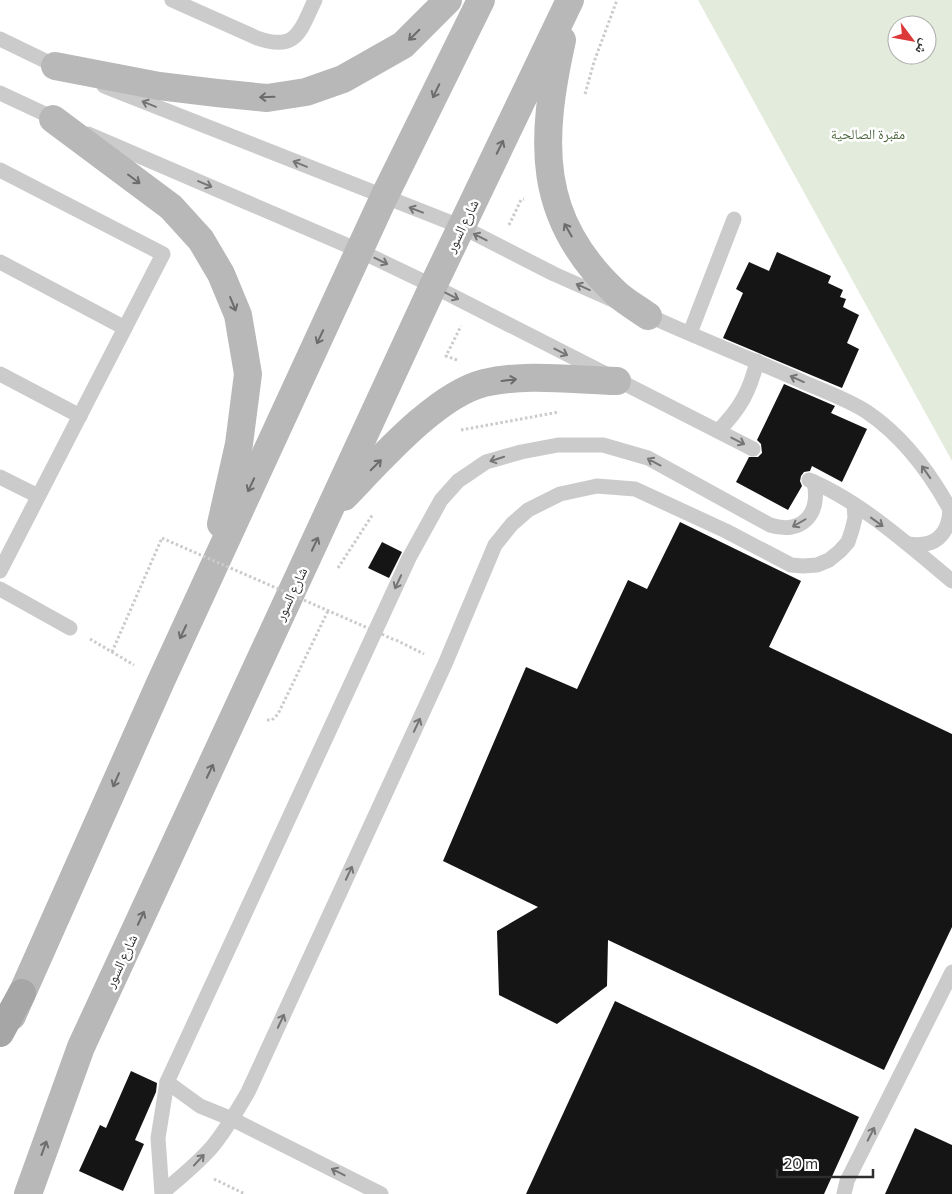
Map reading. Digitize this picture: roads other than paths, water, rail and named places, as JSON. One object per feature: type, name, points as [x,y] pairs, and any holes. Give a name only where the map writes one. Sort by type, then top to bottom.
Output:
[{"type":"main road","points":[[55,66],[159,86],[217,93],[267,98],[306,92],[343,79],[403,46],[448,0]]},
{"type":"main road","points":[[0,1044],[161,681],[384,197],[481,0]]},
{"type":"main road","points":[[570,0],[549,108],[547,148],[551,185],[562,219],[585,259],[617,294],[648,316]]},
{"type":"main road","name":"شارع السور","points":[[28,1194],[81,1047],[433,286],[570,0]]},
{"type":"main road","points":[[53,119],[171,207],[201,240],[221,274],[238,315],[248,374],[239,444],[208,579]]},
{"type":"main road","points":[[329,512],[426,416],[458,394],[483,383],[533,377],[617,381]]},
{"type":"main road","points":[[0,1033],[22,993]]},
{"type":"lane","points":[[172,0],[257,38],[280,43],[289,40],[298,33],[315,0]]},
{"type":"lane","points":[[0,39],[55,66],[462,227],[554,274],[648,316],[757,361],[866,412],[901,441],[923,467],[951,511],[946,530],[938,538],[929,544],[908,544]]},
{"type":"lane","points":[[4,97],[360,250],[753,449]]},
{"type":"lane","points":[[0,170],[163,254],[0,571]]},
{"type":"lane","points":[[690,333],[734,219]]},
{"type":"lane","points":[[0,262],[125,328]]},
{"type":"lane","points":[[718,431],[732,417],[743,401],[752,382],[757,361]]},
{"type":"lane","points":[[0,374],[80,416]]},
{"type":"lane","points":[[163,1193],[158,1138],[168,1082],[409,558],[441,500],[458,481],[486,462],[521,452],[558,445],[603,445],[648,458],[770,525],[780,528],[796,525],[810,516],[815,505],[816,493],[809,480],[854,505],[908,544],[952,581]]},
{"type":"lane","points":[[0,477],[38,496]]},
{"type":"lane","points":[[163,1193],[212,1147],[248,1092],[441,673],[495,544],[512,524],[528,510],[560,494],[597,486],[635,489],[726,531],[790,565],[803,566],[817,565],[829,560],[848,542],[855,518],[854,505]]},
{"type":"lane","points":[[0,589],[70,628]]},
{"type":"lane","points":[[844,1194],[847,1181],[952,972]]},
{"type":"lane","points":[[168,1082],[200,1106],[232,1119],[381,1194]]},
{"type":"park label","name":"مقبرة الصالحية","points":[[868,134]]}]
